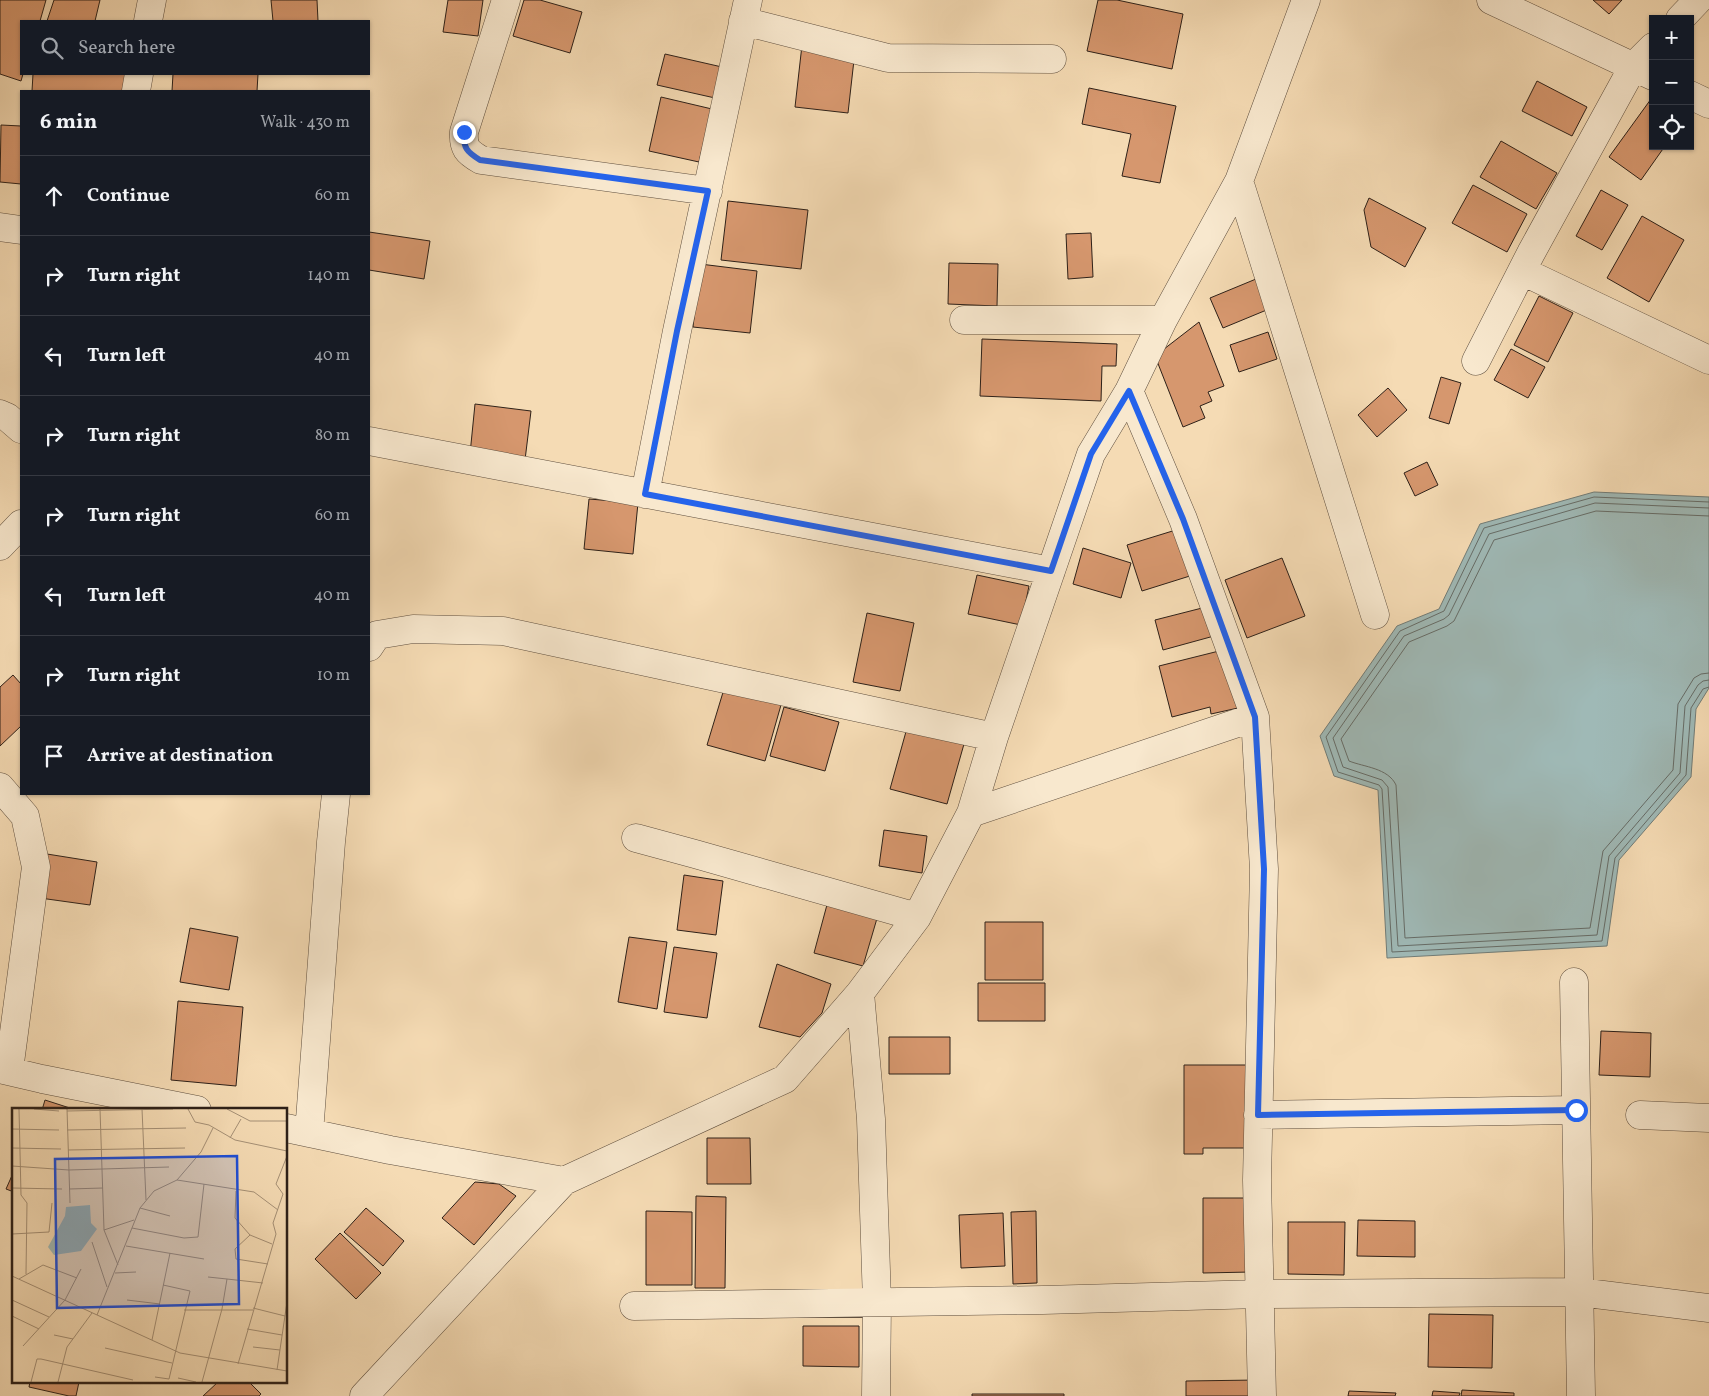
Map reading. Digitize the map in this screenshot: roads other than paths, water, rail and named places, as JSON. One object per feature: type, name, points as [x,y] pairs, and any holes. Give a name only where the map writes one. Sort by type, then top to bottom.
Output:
[{"type":"street","points":[[148,20],[152,0]]},
{"type":"street","points":[[506,0],[464,132],[463,144],[470,153],[480,160],[708,191]]},
{"type":"street","points":[[364,1396],[564,1181],[785,1079],[860,993],[917,917],[971,813],[994,737],[1091,454],[1129,391],[1163,320],[1239,181],[1306,0]]},
{"type":"street","points":[[1491,0],[1643,72]]},
{"type":"street","points":[[1684,15],[1698,0]]},
{"type":"street","points":[[645,494],[677,331],[745,10],[888,58],[1052,60]]},
{"type":"street","points":[[1476,361],[1522,271],[1643,72],[1649,56]]},
{"type":"street","points":[[136,90],[139,75]]},
{"type":"street","points":[[1694,97],[1709,104]]},
{"type":"street","points":[[1239,181],[1375,615]]},
{"type":"street","points":[[0,227],[20,230]]},
{"type":"street","points":[[1522,271],[1709,360]]},
{"type":"street","points":[[964,320],[1163,320]]},
{"type":"street","points":[[1129,391],[1183,519],[1255,717],[1264,869],[1257,1180],[1262,1396]]},
{"type":"street","points":[[0,414],[20,427]]},
{"type":"street","points":[[370,441],[1051,571]]},
{"type":"street","points":[[0,546],[20,525]]},
{"type":"street","points":[[370,646],[377,636],[413,629],[503,631],[994,737]]},
{"type":"street","points":[[971,813],[1255,717]]},
{"type":"street","points":[[0,787],[25,816],[36,867],[5,1069],[42,1079],[187,1108]]},
{"type":"street","points":[[336,795],[298,1131],[390,1150],[564,1181]]},
{"type":"street","points":[[636,838],[917,917]]},
{"type":"street","points":[[1574,982],[1581,1396]]},
{"type":"street","points":[[860,993],[871,1119],[877,1302],[876,1396]]},
{"type":"street","points":[[1258,1115],[1576,1110]]},
{"type":"street","points":[[1640,1115],[1709,1118]]},
{"type":"street","points":[[634,1306],[1260,1294],[1579,1292],[1709,1308]]},
{"type":"water","points":[[1594,492],[1709,497],[1709,688],[1696,709],[1691,777],[1619,860],[1607,946],[1387,958],[1378,790],[1334,776],[1320,736],[1397,626],[1439,609],[1480,524]]}]
